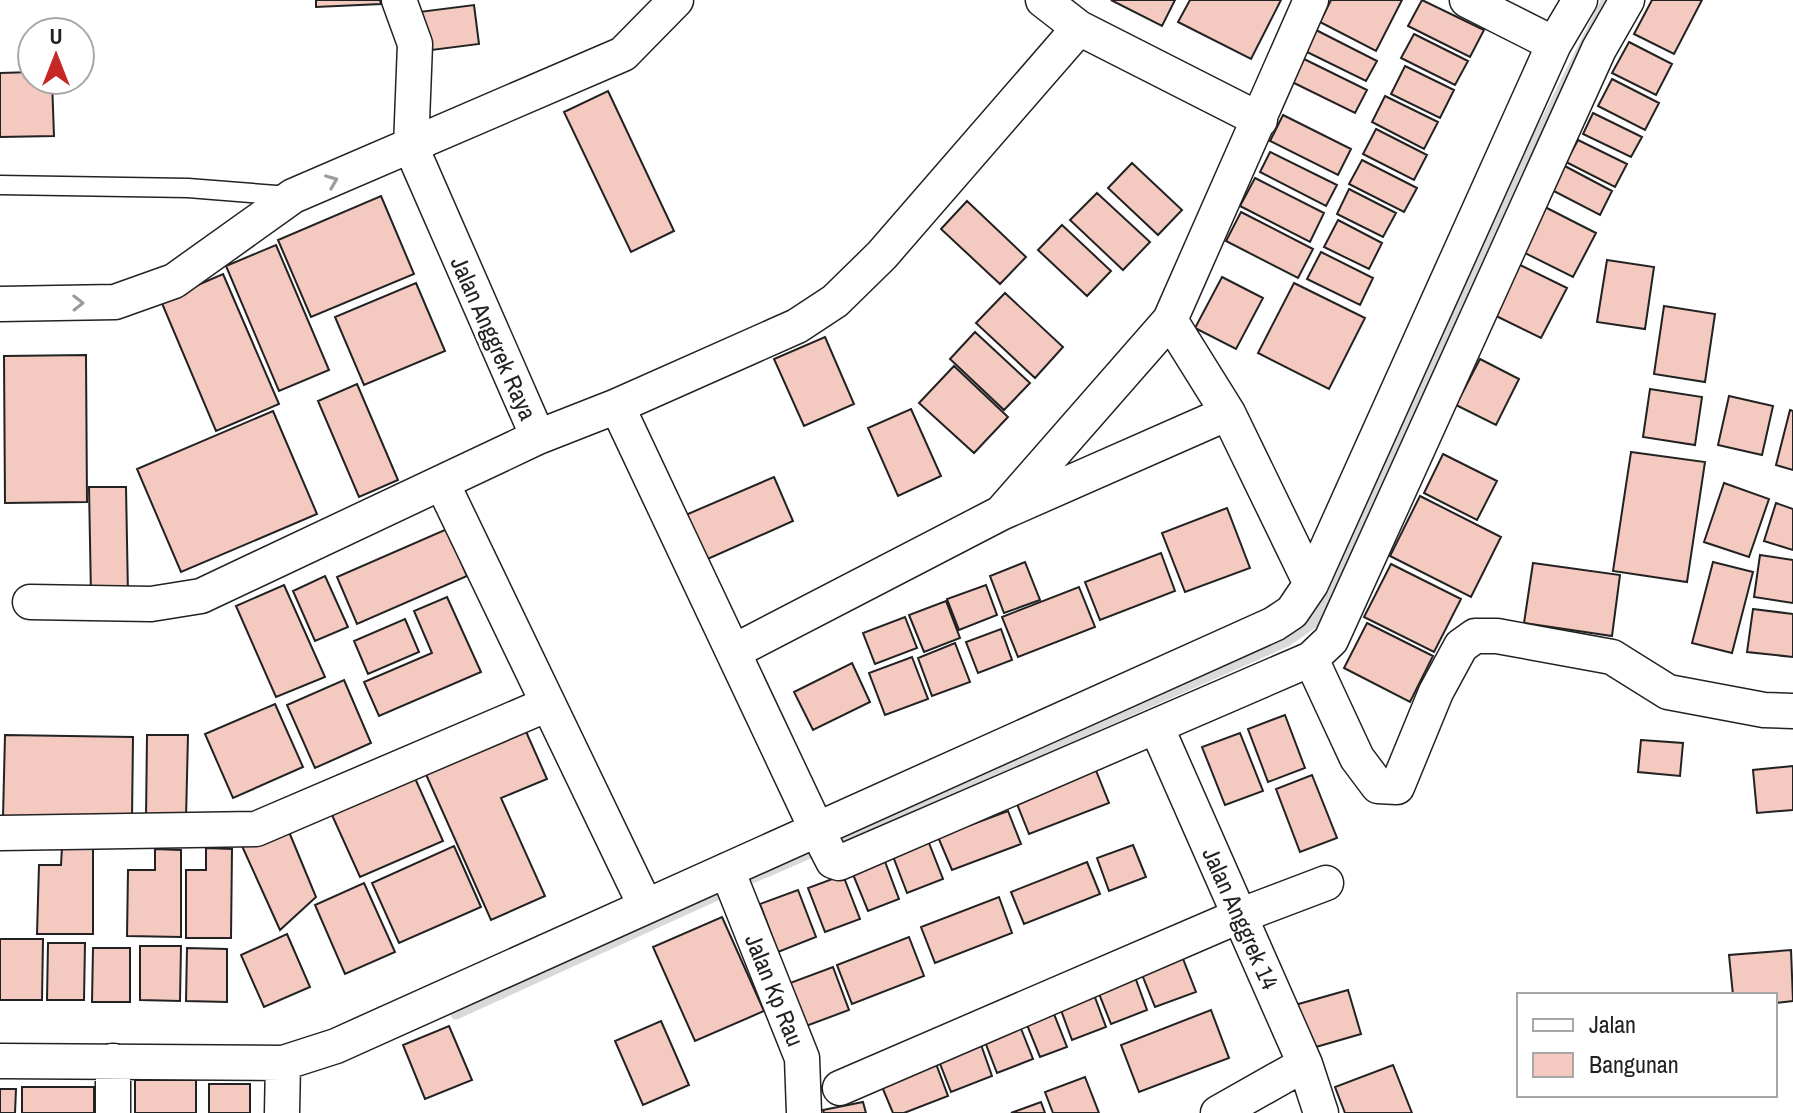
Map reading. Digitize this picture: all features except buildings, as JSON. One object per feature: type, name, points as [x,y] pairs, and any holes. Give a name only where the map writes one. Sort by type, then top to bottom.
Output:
[{"type":"street","points":[[399,0],[415,44],[411,147]]},
{"type":"street","points":[[0,304],[115,302],[174,281],[293,196],[623,54],[676,0]]},
{"type":"street","points":[[1043,0],[1079,28],[1260,120]]},
{"type":"street","points":[[1001,513],[1170,320],[1311,0]]},
{"type":"street","points":[[1467,0],[1554,44]]},
{"type":"street","points":[[0,1061],[283,1063],[336,1046],[1274,624],[1292,612],[1311,584],[1554,44],[1580,0]]},
{"type":"street","points":[[617,406],[816,828],[833,861],[847,862],[1311,659],[1331,640],[1599,49],[1627,0]]},
{"type":"street","name":"Jalan Anggrek Raya","points":[[411,147],[538,437],[617,406],[797,326],[835,301],[882,255],[1079,28]]},
{"type":"street","points":[[1170,320],[1228,413],[1311,584]]},
{"type":"street","points":[[733,652],[1001,513],[1228,413]]},
{"type":"street","points":[[30,602],[151,604],[201,596],[443,485],[538,437]]},
{"type":"street","points":[[443,485],[645,905]]},
{"type":"street","points":[[1311,659],[1357,758],[1378,786],[1397,787],[1436,692],[1461,646],[1475,636],[1497,636],[1612,657],[1668,692],[1764,710],[1793,711]]},
{"type":"street","points":[[0,833],[256,829],[548,704]]},
{"type":"street","name":"Jalan Anggrek 14","points":[[1156,726],[1305,1064],[1321,1113]]},
{"type":"street","name":"Jalan Kp Rau","points":[[727,870],[802,1058],[804,1113]]},
{"type":"street","points":[[840,1088],[1239,916],[1326,883]]},
{"type":"street","points":[[113,1061],[113,1113]]},
{"type":"street","points":[[282,1113],[283,1063]]},
{"type":"street","points":[[1230,1110],[1305,1064]]},
{"type":"lane","points":[[0,185],[188,188],[293,196]]},
{"type":"waterway","points":[[845,836],[1287,641],[1314,622],[1484,245],[1607,0]]},
{"type":"waterway","points":[[752,878],[810,853]]},
{"type":"waterway","points":[[456,1014],[719,894]]}]
